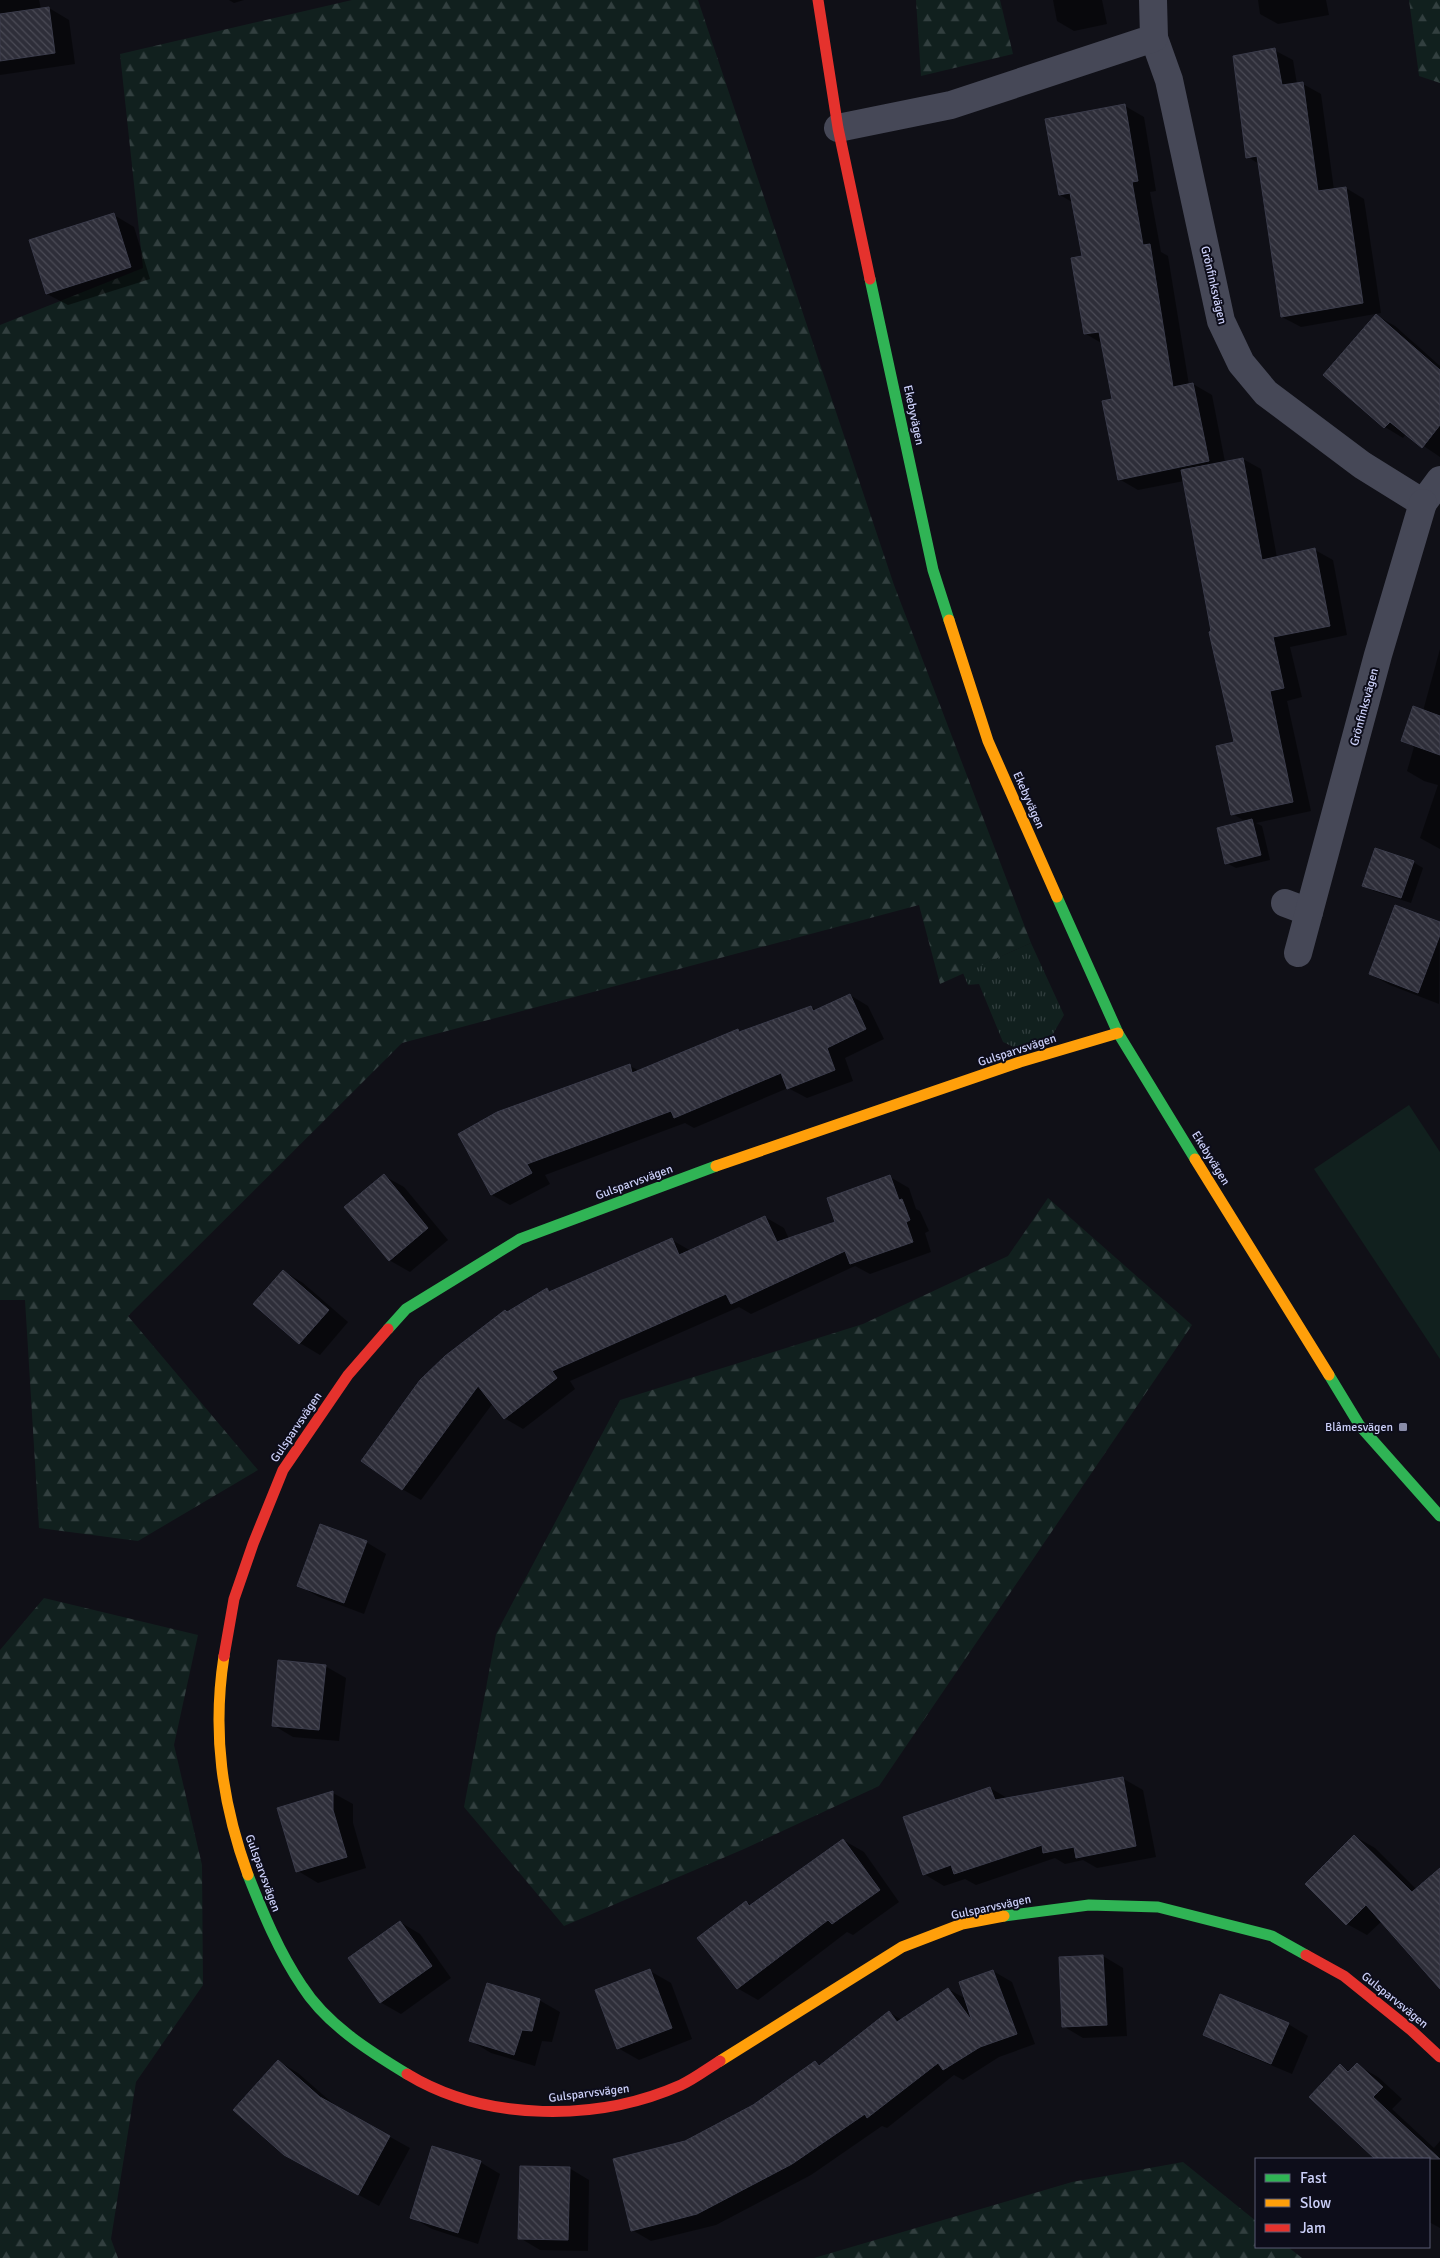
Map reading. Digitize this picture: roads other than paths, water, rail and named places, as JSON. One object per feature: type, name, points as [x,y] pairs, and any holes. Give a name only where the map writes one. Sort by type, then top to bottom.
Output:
[{"type":"street","name":"Ekebyvägen","points":[[818,0],[838,128],[934,570],[988,741],[1118,1033],[1360,1426],[1440,1516]]},
{"type":"street","name":"Grönfinksvägen","points":[[1153,0],[1154,38],[1169,80],[1221,321],[1241,363],[1274,399],[1362,465],[1423,503]]},
{"type":"street","points":[[838,128],[951,105],[1154,38]]},
{"type":"street","name":"Grönfinksvägen","points":[[1298,953],[1297,908],[1378,655],[1423,503],[1440,480]]},
{"type":"street","name":"Gulsparvsvägen","points":[[1118,1033],[1020,1062],[934,1093],[759,1150],[520,1239],[406,1309],[348,1375],[283,1470],[243,1571],[234,1599],[222,1671],[220,1700],[219,1759],[232,1825],[264,1917],[302,1987],[325,2014],[372,2053],[422,2084],[457,2097],[512,2109],[539,2113],[567,2112],[634,2102],[682,2085],[902,1947],[962,1924],[1022,1912],[1089,1905],[1158,1907],[1272,1936],[1344,1976],[1411,2030],[1440,2057]]},
{"type":"place","name":"Blåmesvägen","points":[[1403,1427]]}]
